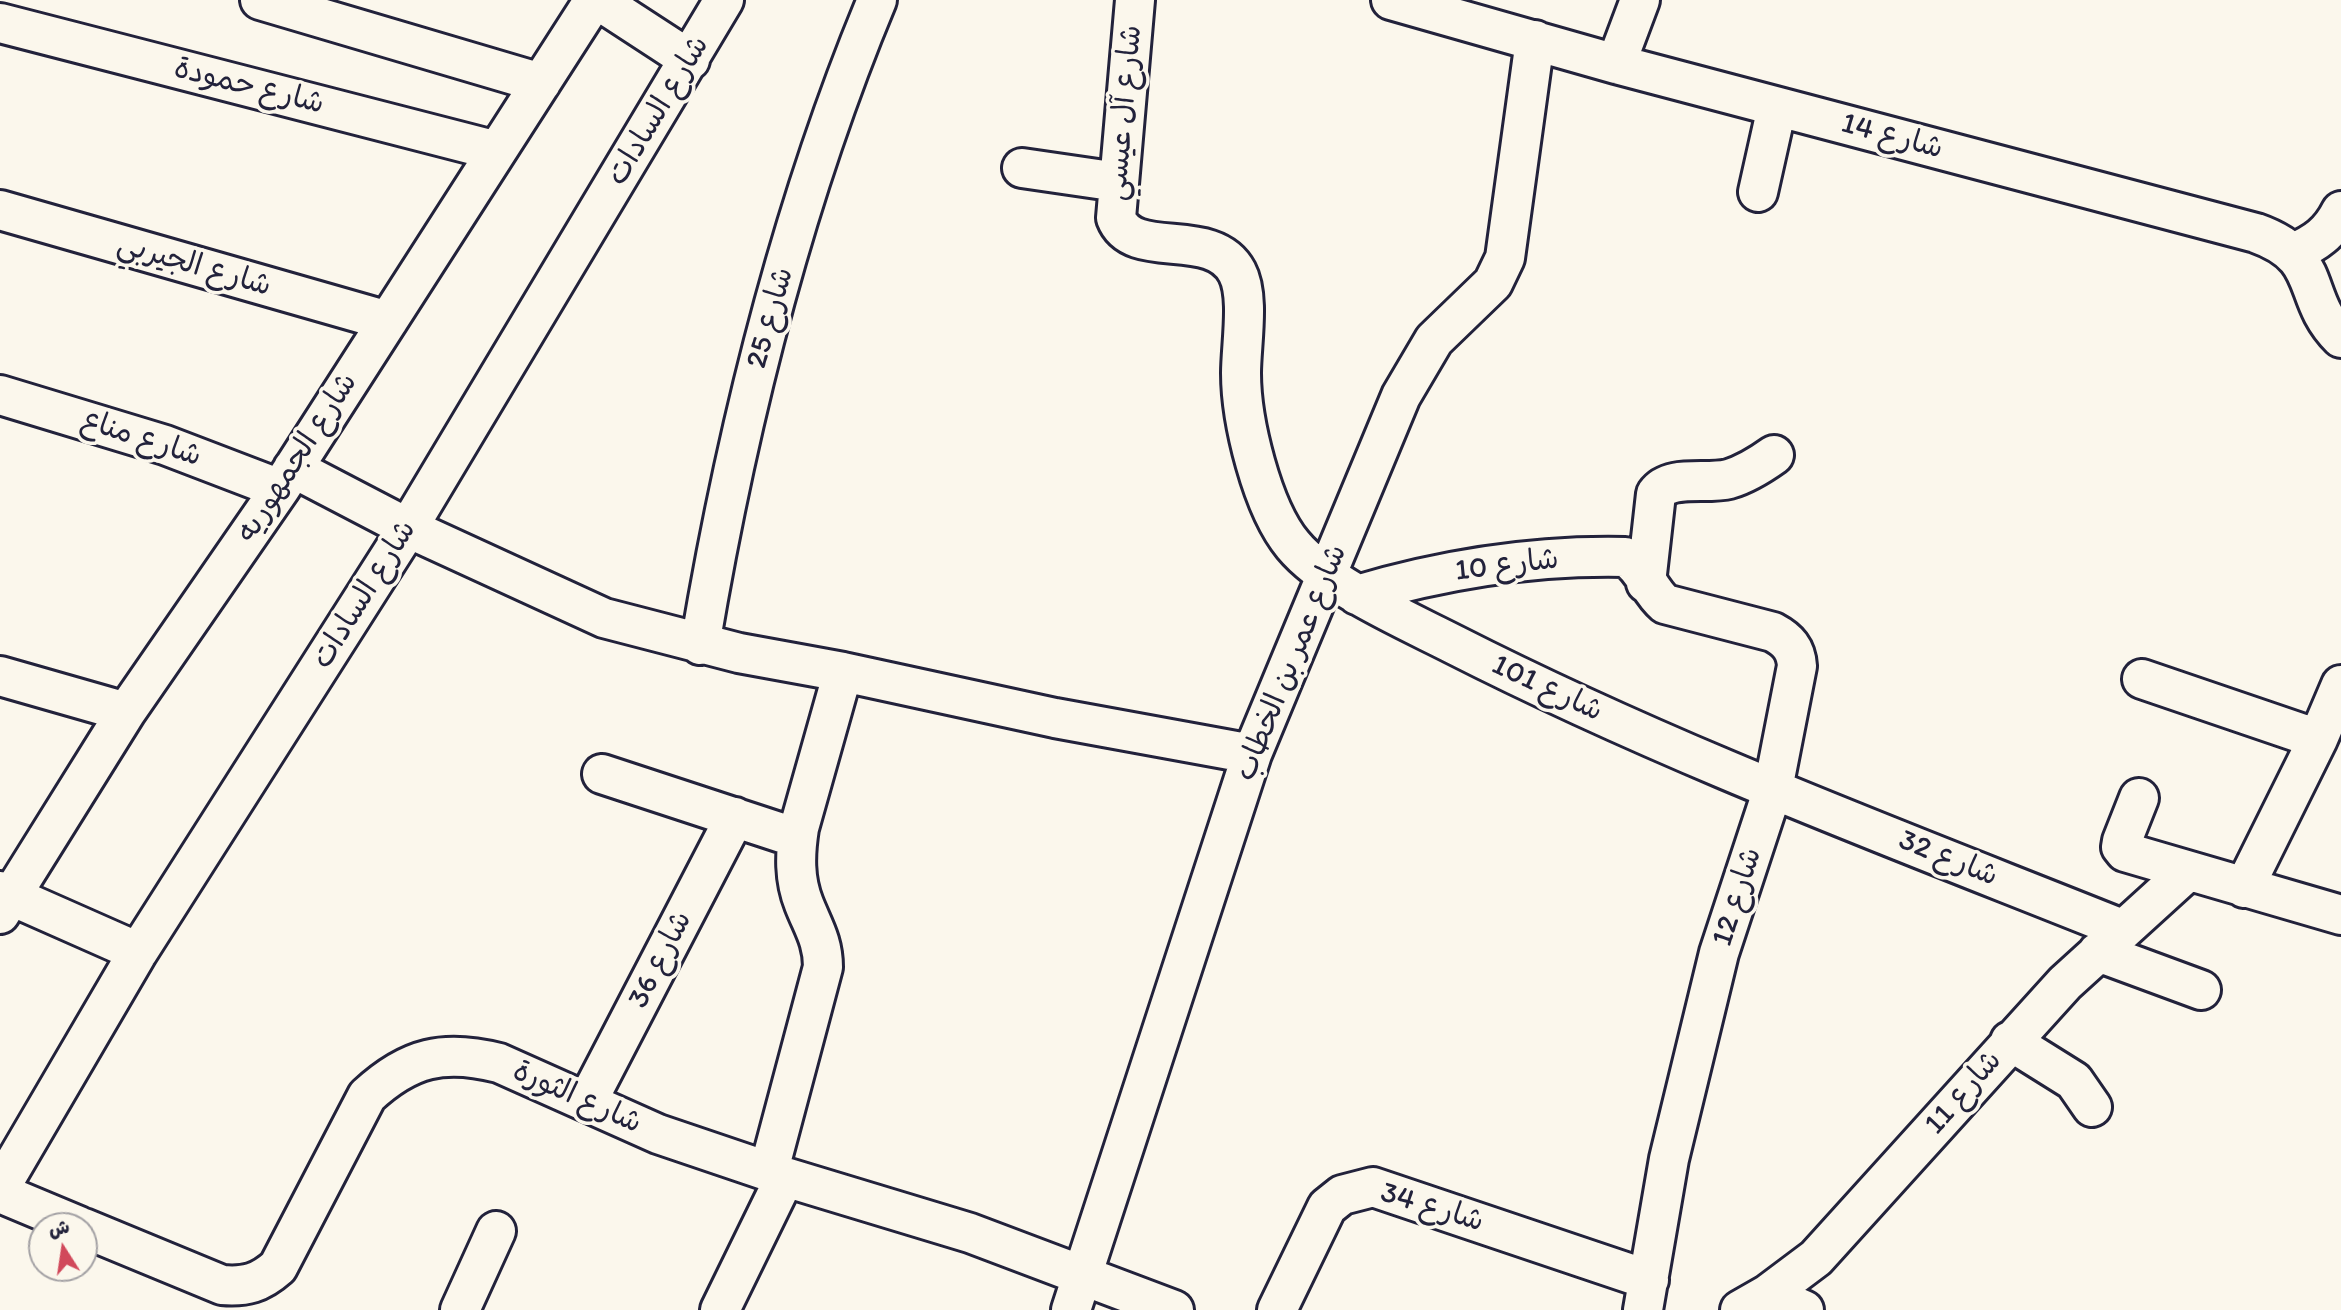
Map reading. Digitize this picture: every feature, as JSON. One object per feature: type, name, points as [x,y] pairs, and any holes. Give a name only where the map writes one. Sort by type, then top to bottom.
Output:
[{"type":"street","points":[[260,0],[541,83]]},
{"type":"street","points":[[596,0],[690,60]]},
{"type":"street","name":"شارع الجمهوريه","points":[[4,899],[126,712],[286,479],[596,0]]},
{"type":"street","name":"شارع السادات","points":[[0,1188],[138,952],[408,528],[724,0]]},
{"type":"street","name":"شارع 25","points":[[700,645],[721,519],[749,395],[807,191],[834,110],[877,0]]},
{"type":"street","name":"شارع آل عيسي","points":[[1135,0],[1115,210],[1123,231],[1135,238],[1216,252],[1236,270],[1243,295],[1241,377],[1251,437],[1265,490],[1293,546],[1343,585]]},
{"type":"street","name":"شارع 14","points":[[1391,0],[1463,10],[1535,40],[1616,64],[2276,240],[2293,253],[2307,270],[2328,325],[2341,338]]},
{"type":"street","points":[[1616,64],[1640,0]]},
{"type":"street","name":"شارع حمودة","points":[[0,23],[497,151]]},
{"type":"street","name":"شارع عمر بن الخطاب","points":[[1071,1310],[1252,754],[1343,585],[1401,396],[1434,340],[1474,305],[1493,284],[1505,258],[1535,40]]},
{"type":"street","points":[[1758,192],[1777,107]]},
{"type":"street","points":[[1023,168],[1118,182]]},
{"type":"street","name":"شارع الجيربي","points":[[0,210],[388,321]]},
{"type":"street","points":[[2293,253],[2315,244],[2332,229],[2341,211]]},
{"type":"street","name":"شارع مناع","points":[[0,395],[286,479],[408,528],[604,618],[700,645],[843,672],[1055,718],[1252,754]]},
{"type":"street","points":[[1646,583],[1656,494],[1662,485],[1670,482],[1709,483],[1731,478],[1756,468],[1774,455]]},
{"type":"street","name":"شارع 10","points":[[1343,585],[1568,558],[1625,557],[1635,562],[1646,583]]},
{"type":"street","name":"شارع 12","points":[[1646,583],[1665,604],[1773,632],[1792,646],[1797,666],[1773,789],[1719,953],[1669,1159],[1646,1295]]},
{"type":"street","name":"شارع 101","points":[[1343,585],[1579,704],[1773,789]]},
{"type":"street","points":[[720,1310],[777,1174],[823,967],[823,946],[804,904],[797,879],[797,838],[843,672]]},
{"type":"street","points":[[0,676],[126,712]]},
{"type":"street","points":[[2143,679],[2318,739]]},
{"type":"street","points":[[2244,888],[2318,739],[2341,684]]},
{"type":"street","points":[[602,774],[797,838]]},
{"type":"street","name":"شارع 32","points":[[1773,789],[2110,940],[2201,990]]},
{"type":"street","points":[[2139,798],[2121,847],[2125,852],[2341,915]]},
{"type":"street","name":"شارع 36","points":[[587,1102],[735,817]]},
{"type":"street","name":"شارع 11","points":[[1754,1302],[1816,1258],[1859,1215],[2010,1041],[2110,940],[2187,872]]},
{"type":"street","points":[[4,899],[138,952]]},
{"type":"street","points":[[2010,1041],[2074,1081],[2092,1107]]},
{"type":"street","name":"شارع الثورة","points":[[98,1234],[222,1285],[242,1287],[264,1280],[278,1267],[367,1096],[389,1076],[414,1063],[442,1056],[471,1056],[499,1063],[658,1134],[777,1174],[970,1233],[1174,1310]]},
{"type":"street","name":"شارع 34","points":[[1277,1310],[1327,1207],[1342,1195],[1373,1187],[1646,1295]]},
{"type":"street","points":[[0,1193],[45,1212]]},
{"type":"street","points":[[460,1310],[496,1231]]},
{"type":"street","points":[[1754,1302],[1804,1310]]}]
